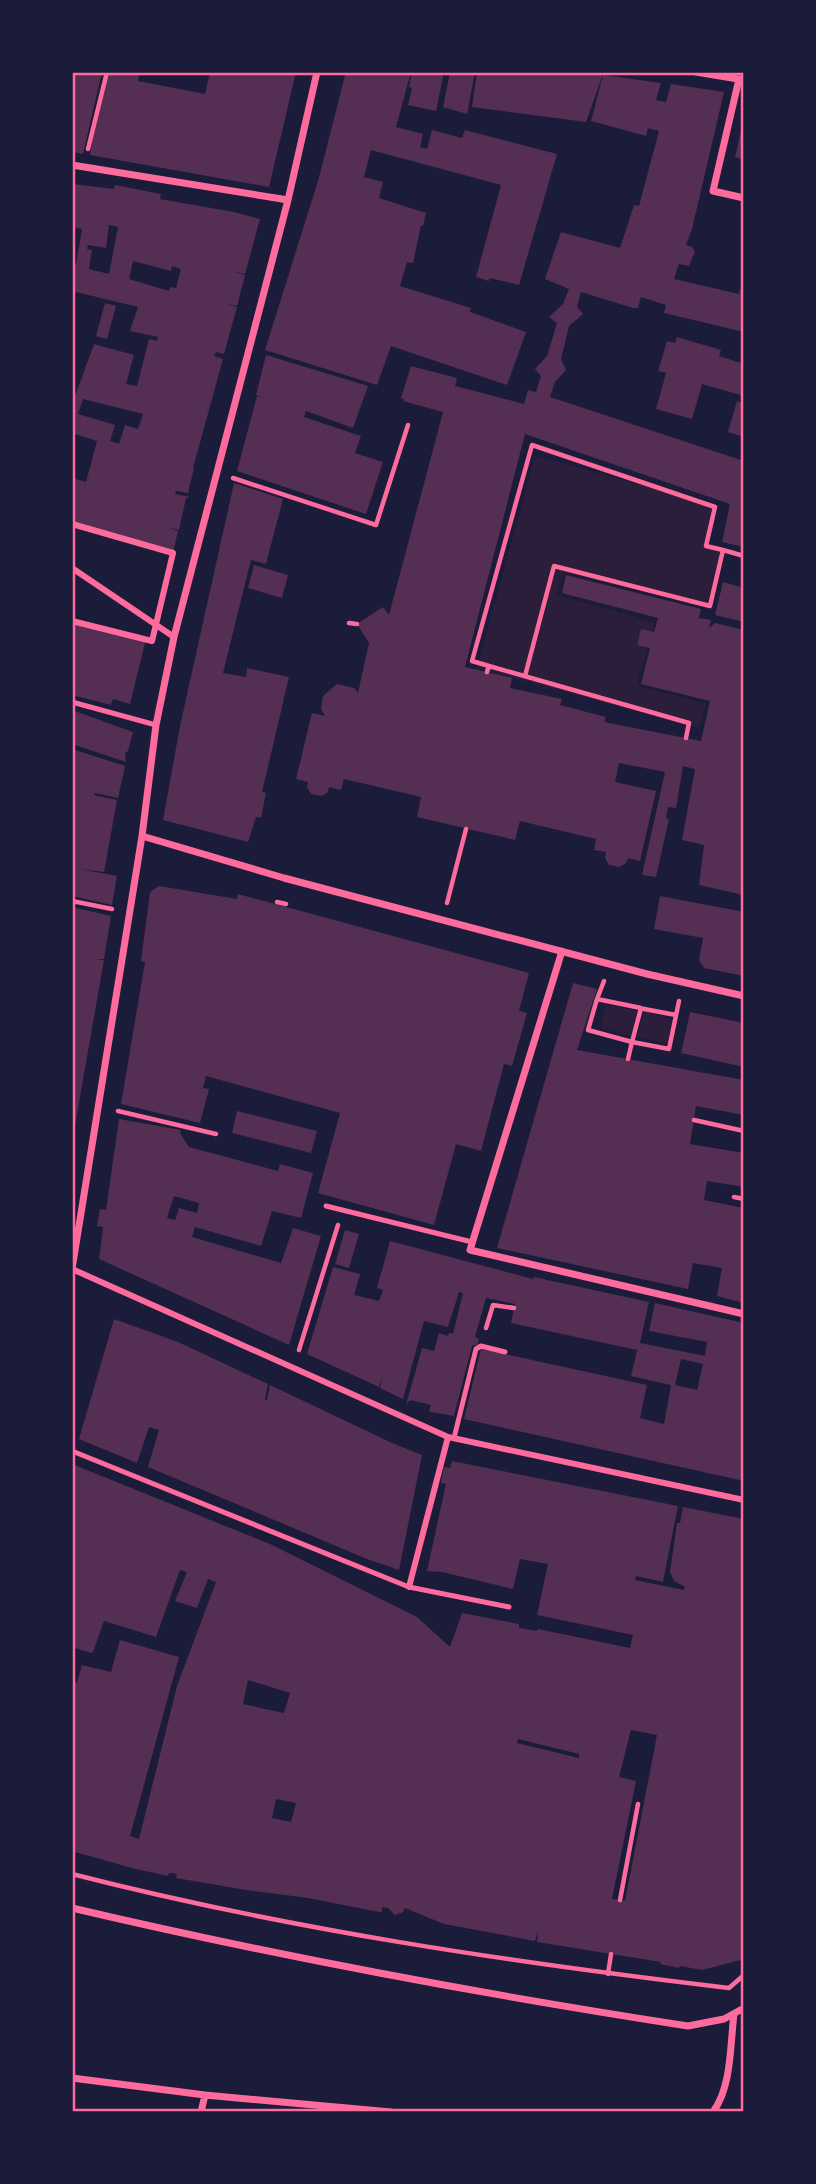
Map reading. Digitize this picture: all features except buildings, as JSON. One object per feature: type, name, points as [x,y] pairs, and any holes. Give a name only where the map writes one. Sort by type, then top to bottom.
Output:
[{"type":"street","points":[[317,72],[288,200],[174,638],[156,726],[100,1107],[72,1269],[451,1438],[744,1500]]},
{"type":"street","points":[[696,72],[742,79],[713,191],[744,198]]},
{"type":"street","points":[[72,165],[288,200]]},
{"type":"street","points":[[72,524],[173,553],[152,641],[72,621]]},
{"type":"street","points":[[72,568],[174,638]]},
{"type":"street","points":[[142,835],[284,878],[683,983],[744,996]]},
{"type":"street","points":[[562,951],[470,1250],[744,1314]]},
{"type":"street","points":[[409,1587],[451,1438]]},
{"type":"street","points":[[72,1908],[301,1959],[571,2008],[688,2026],[706,2024],[744,2008]]},
{"type":"street","points":[[713,2112],[720,2103],[725,2088],[734,2014]]},
{"type":"street","points":[[72,2078],[205,2095],[391,2112]]},
{"type":"street","points":[[201,2112],[205,2095]]},
{"type":"lane","points":[[72,702],[156,726]]},
{"type":"lane","points":[[326,1206],[472,1242]]},
{"type":"lane","points":[[451,1438],[476,1349],[481,1346],[505,1352]]},
{"type":"lane","points":[[72,1451],[409,1587],[509,1606]]},
{"type":"path","points":[[83,166],[107,72]]},
{"type":"path","points":[[216,472],[376,525],[408,425]]},
{"type":"path","points":[[686,738],[689,723],[472,661],[532,445],[715,507],[706,546],[744,556]]},
{"type":"path","points":[[524,676],[554,566],[710,606],[723,550]]},
{"type":"path","points":[[349,623],[357,624]]},
{"type":"path","points":[[487,673],[489,666]]},
{"type":"path","points":[[461,851],[466,829]]},
{"type":"path","points":[[72,901],[129,912]]},
{"type":"path","points":[[277,902],[286,904]]},
{"type":"path","points":[[600,989],[588,1030],[669,1049],[683,983]]},
{"type":"path","points":[[597,999],[676,1015]]},
{"type":"path","points":[[628,1059],[641,1008]]},
{"type":"path","points":[[100,1107],[216,1134]]},
{"type":"path","points":[[694,1120],[744,1130]]},
{"type":"path","points":[[734,1197],[744,1199]]},
{"type":"path","points":[[293,1368],[342,1210]]},
{"type":"path","points":[[481,1346],[493,1306],[514,1308]]},
{"type":"path","points":[[620,1900],[638,1804]]},
{"type":"path","points":[[72,1874],[142,1892],[343,1932],[608,1974],[729,1988],[744,1975]]},
{"type":"path","points":[[608,1974],[611,1954]]},
{"type":"shaded area","points":[[535,456],[715,505],[705,544],[725,549],[710,608],[563,572],[557,595],[655,622],[637,685],[706,704],[699,728],[477,668]]},
{"type":"shaded area","points":[[605,1005],[637,1010],[632,1036],[601,1029]]},
{"type":"shaded area","points":[[644,1011],[672,1019],[668,1044],[637,1037]]}]
